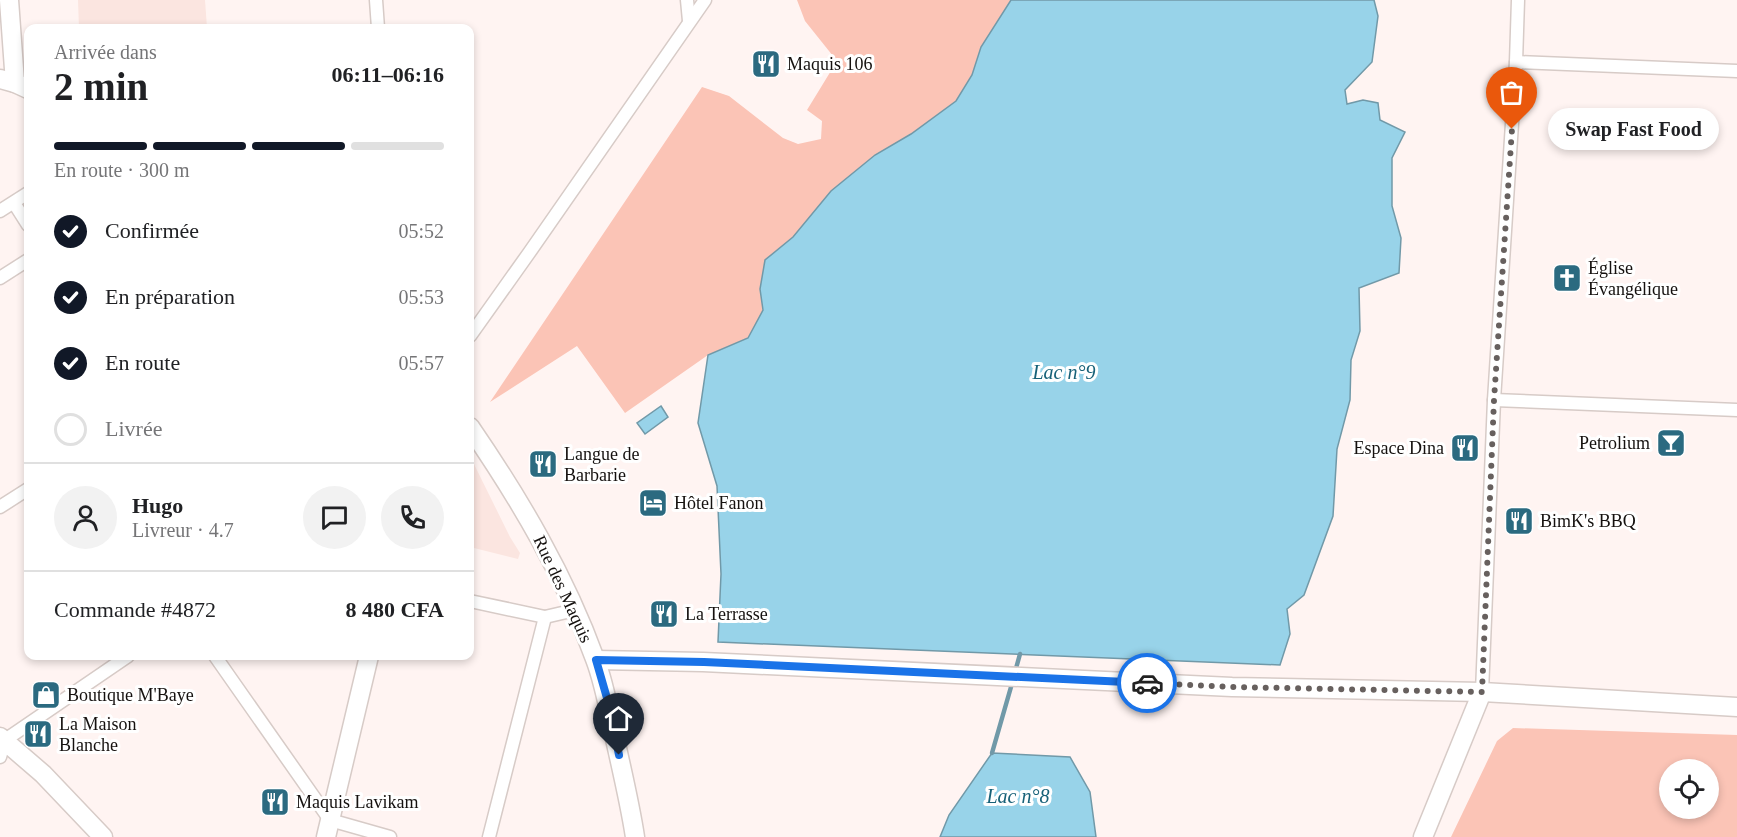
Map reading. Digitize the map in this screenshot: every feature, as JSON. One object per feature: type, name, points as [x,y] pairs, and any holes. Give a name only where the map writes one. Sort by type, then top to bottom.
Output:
[{"type":"street","points":[[9,0],[15,84]]},
{"type":"street","points":[[376,0],[378,24]]},
{"type":"street","points":[[687,0],[689,21]]},
{"type":"street","points":[[474,330],[705,0]]},
{"type":"street","points":[[1423,837],[1482,692],[1494,400],[1518,0]]},
{"type":"street","points":[[1516,62],[1737,71]]},
{"type":"street","points":[[0,211],[24,196]]},
{"type":"street","points":[[14,203],[24,219]]},
{"type":"street","points":[[0,278],[24,263]]},
{"type":"street","points":[[1494,400],[1737,410]]},
{"type":"street","name":"Rue des Maquis","points":[[474,433],[499,470],[560,575],[596,660],[609,705],[634,837]]},
{"type":"street","points":[[0,507],[24,492]]},
{"type":"street","points":[[474,602],[545,617],[575,610]]},
{"type":"street","points":[[489,837],[545,617]]},
{"type":"street","points":[[104,837],[43,774],[2,744],[122,660]]},
{"type":"street","points":[[218,660],[328,828],[390,837]]},
{"type":"street","points":[[328,828],[368,660]]},
{"type":"street","points":[[596,660],[704,662],[1233,687],[1482,692],[1737,706]]},
{"type":"shaded area","points":[[78,0],[205,0],[207,24],[79,24]]},
{"type":"shaded area","points":[[797,0],[1011,0],[981,47],[972,75],[956,101],[911,134],[875,155],[812,215],[793,237],[765,260],[760,289],[763,310],[748,338],[708,355],[625,413],[577,346],[490,402],[702,87],[729,96],[783,138],[798,144],[821,139],[822,121],[807,110],[837,61],[805,21]]},
{"type":"shaded area","points":[[474,464],[520,553],[518,559],[474,548]]},
{"type":"shaded area","points":[[1513,728],[1737,735],[1737,837],[1451,837],[1497,741]]},
{"type":"water","name":"Lac n°9","points":[[1011,0],[1374,0],[1378,16],[1372,62],[1345,90],[1347,104],[1363,100],[1378,103],[1380,120],[1405,132],[1392,158],[1392,206],[1401,238],[1399,273],[1359,288],[1360,331],[1351,360],[1350,400],[1337,449],[1333,516],[1304,595],[1287,609],[1290,634],[1280,665],[718,642],[721,574],[717,486],[698,423],[708,355],[748,338],[763,310],[760,289],[765,260],[793,237],[831,191],[875,155],[911,134],[956,101],[972,75],[981,47]]},
{"type":"water","points":[[661,406],[668,417],[645,434],[637,423]]},
{"type":"water","name":"Lac n°8","points":[[992,753],[1070,757],[1090,792],[1096,837],[940,837],[949,815]]},
{"type":"waterway","points":[[1015,672],[1020,654]]},
{"type":"waterway","points":[[992,753],[1013,680]]},
{"type":"way so far","points":[[1147,683],[1482,692],[1494,400],[1512,129]]},
{"type":"place","name":"Maquis 106","points":[[766,64]]},
{"type":"place","name":"Swap Fast Food","points":[[1512,129]]},
{"type":"place","name":"Église Évangélique","points":[[1567,278]]},
{"type":"place","name":"Petrolium","points":[[1671,443]]},
{"type":"place","name":"Espace Dina","points":[[1465,448]]},
{"type":"place","name":"Langue de Barbarie","points":[[543,464]]},
{"type":"place","name":"Hôtel Fanon","points":[[653,503]]},
{"type":"place","name":"BimK's BBQ","points":[[1519,521]]},
{"type":"place","name":"La Terrasse","points":[[664,614]]},
{"type":"place","name":"Boutique M'Baye","points":[[46,695]]},
{"type":"place","name":"La Maison Blanche","points":[[38,734]]},
{"type":"place","name":"Maquis Lavikam","points":[[275,802]]},
{"type":"route","points":[[619,755],[609,705],[596,660],[704,662],[1147,683]]}]
